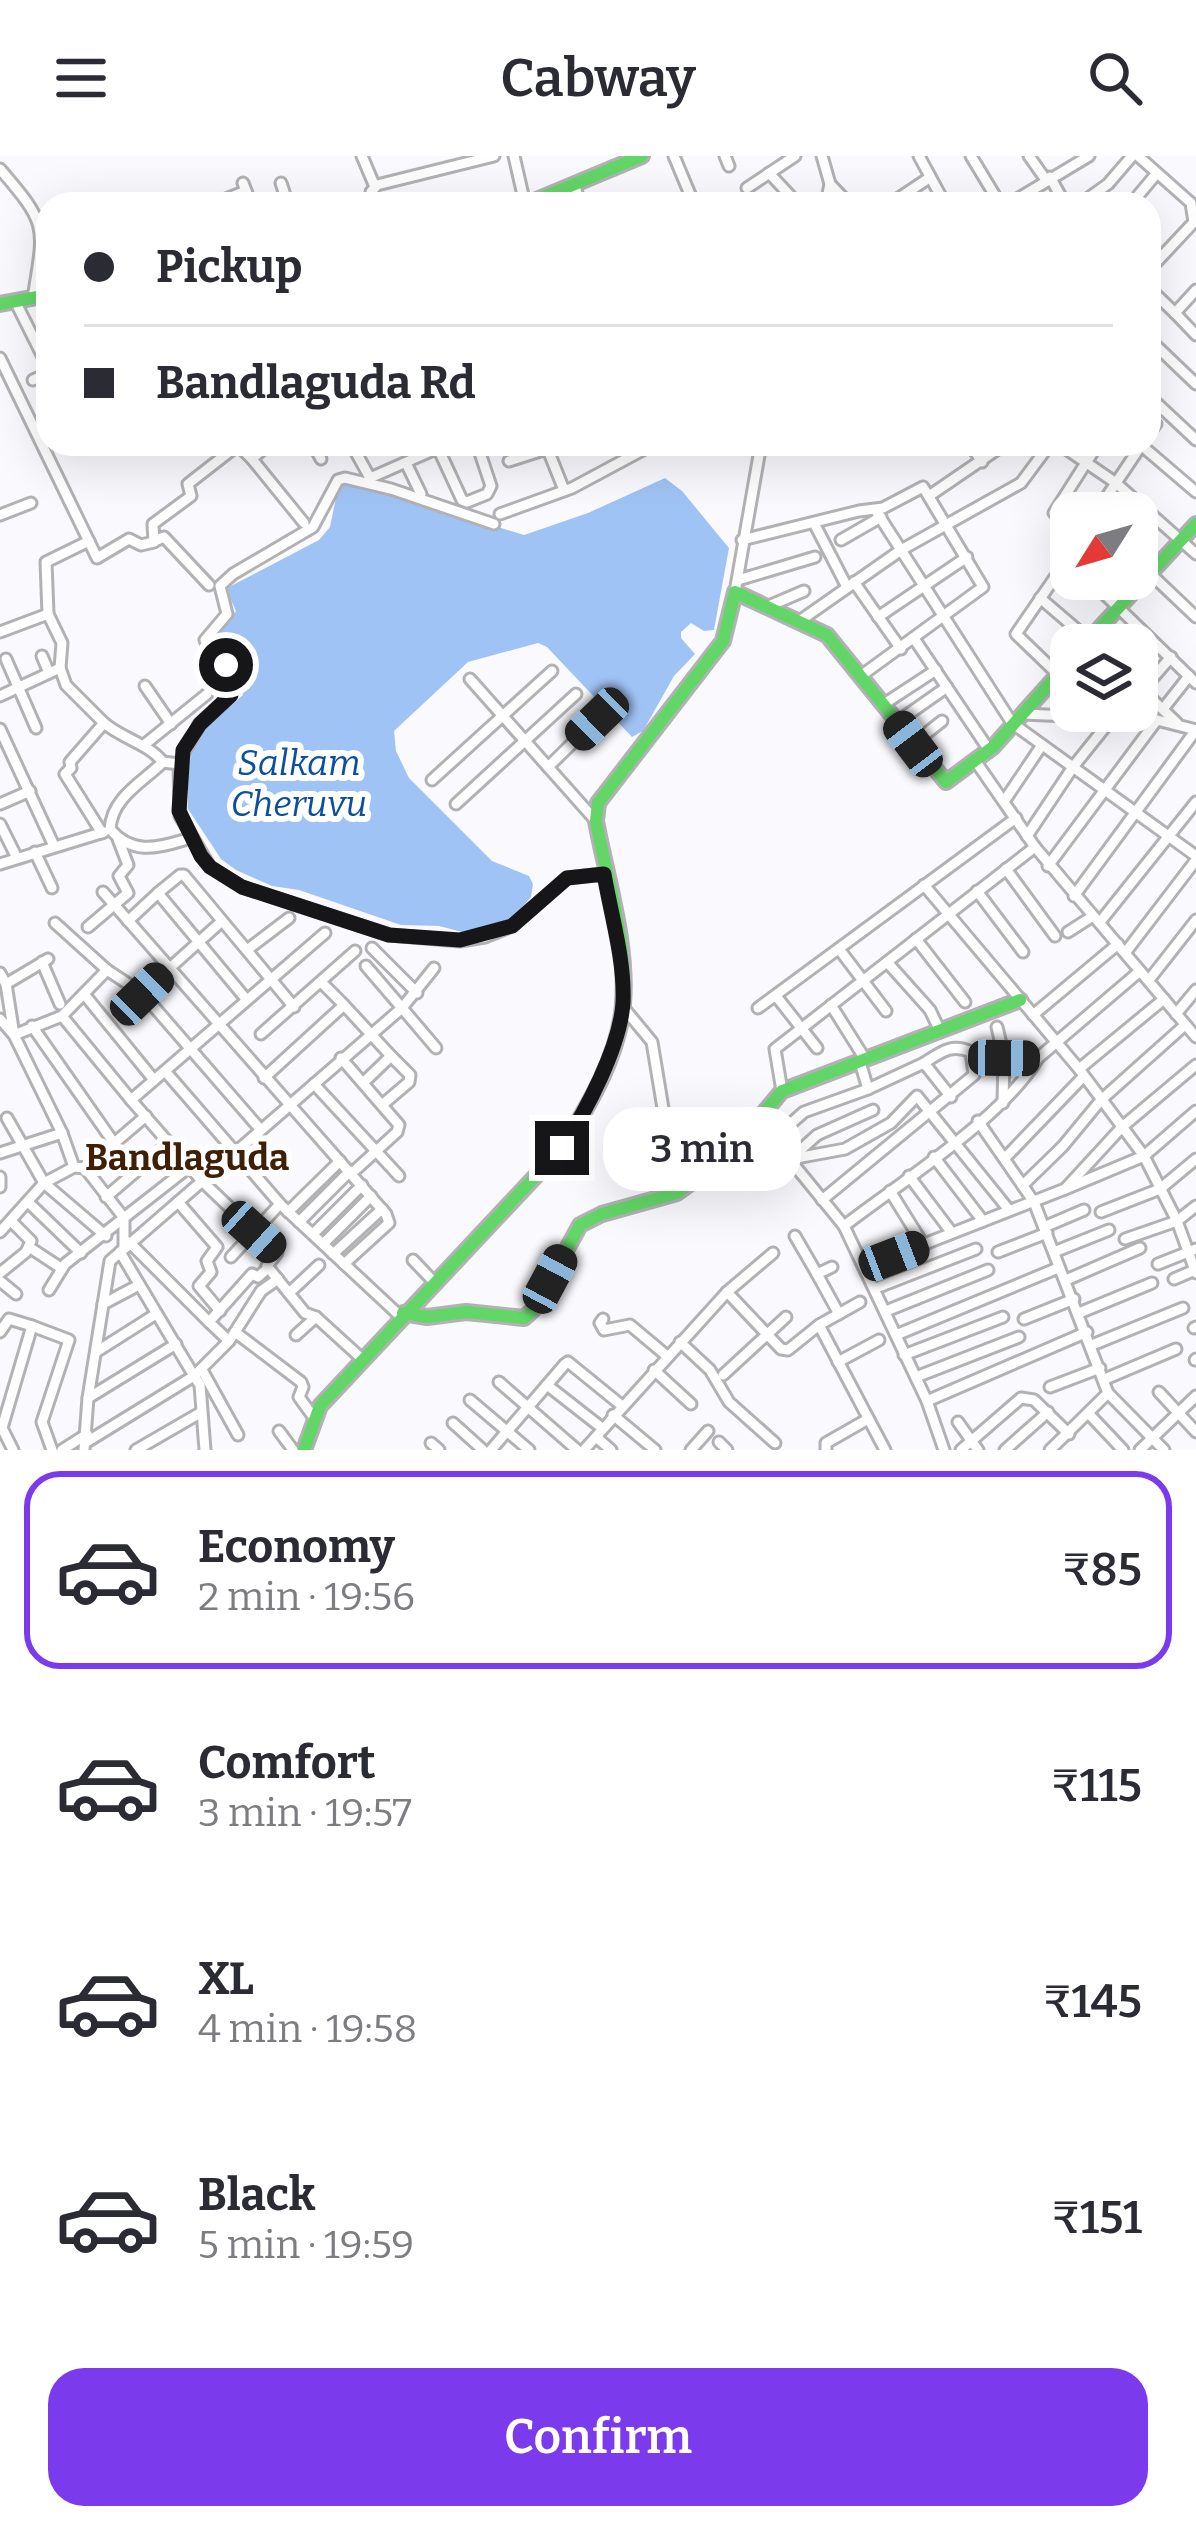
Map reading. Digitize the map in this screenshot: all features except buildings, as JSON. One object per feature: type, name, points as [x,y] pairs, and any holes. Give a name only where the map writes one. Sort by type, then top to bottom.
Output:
[{"type":"main road","points":[[559,192],[642,156]]},
{"type":"main road","points":[[0,304],[36,297]]},
{"type":"main road","points":[[1158,562],[1196,524]]},
{"type":"main road","points":[[304,1450],[320,1406],[401,1314],[562,1148],[579,1121],[608,1058],[623,1007],[596,821],[598,803],[723,641],[737,586],[827,634],[946,782],[976,762],[1050,684]]},
{"type":"main road","points":[[1104,624],[1124,600]]},
{"type":"main road","points":[[401,1314],[427,1317],[466,1312],[524,1318],[534,1309],[580,1225],[677,1193],[727,1157],[782,1091],[1020,1000]]},
{"type":"street","points":[[362,156],[375,187]]},
{"type":"street","points":[[371,192],[375,187],[494,156]]},
{"type":"street","points":[[514,156],[523,192]]},
{"type":"street","points":[[674,156],[689,192]]},
{"type":"street","points":[[747,188],[795,156]]},
{"type":"street","points":[[822,156],[828,192]]},
{"type":"street","points":[[919,156],[937,192]]},
{"type":"street","points":[[970,156],[996,192]]},
{"type":"street","points":[[1029,156],[1057,192]]},
{"type":"street","points":[[1024,192],[1089,156]]},
{"type":"street","points":[[1097,192],[1135,156],[1194,202],[1194,222],[1161,257]]},
{"type":"street","points":[[1139,192],[1160,156]]},
{"type":"street","points":[[1,172],[36,212]]},
{"type":"street","points":[[770,173],[787,192]]},
{"type":"street","points":[[908,192],[928,178]]},
{"type":"street","points":[[281,183],[284,192]]},
{"type":"street","points":[[830,184],[838,192]]},
{"type":"street","points":[[575,186],[577,192]]},
{"type":"street","points":[[1175,313],[1196,290]]},
{"type":"street","points":[[1161,300],[1196,335]]},
{"type":"street","points":[[15,301],[36,345]]},
{"type":"street","points":[[1161,351],[1196,383]]},
{"type":"street","points":[[0,358],[36,422]]},
{"type":"street","points":[[1161,407],[1196,440]]},
{"type":"street","points":[[52,456],[97,558],[127,540],[141,545],[164,537],[209,585]]},
{"type":"street","points":[[157,540],[153,524],[191,496],[188,484],[224,456]]},
{"type":"street","points":[[249,456],[304,523]]},
{"type":"street","points":[[252,459],[255,456]]},
{"type":"street","points":[[360,456],[370,478],[421,456]]},
{"type":"street","points":[[447,456],[462,500],[467,502],[487,494],[491,486],[481,456]]},
{"type":"street","points":[[509,461],[523,456]]},
{"type":"street","points":[[550,456],[563,490]]},
{"type":"street","points":[[604,874],[567,878],[512,926],[485,937],[389,935],[242,887],[210,867],[180,816],[179,764],[200,724],[233,690],[230,670],[212,656],[205,640],[227,614],[220,586],[314,527],[338,480],[391,489],[497,519],[630,456]]},
{"type":"street","points":[[759,456],[737,586],[815,557]]},
{"type":"street","points":[[978,456],[982,462]]},
{"type":"street","points":[[929,496],[990,456]]},
{"type":"street","points":[[801,620],[901,550],[1021,483],[1044,456]]},
{"type":"street","points":[[1075,456],[1116,483],[1196,554]]},
{"type":"street","points":[[1067,492],[1090,456]]},
{"type":"street","points":[[1110,492],[1134,456]]},
{"type":"street","points":[[1154,456],[1196,493]]},
{"type":"street","points":[[406,463],[421,494]]},
{"type":"street","points":[[841,540],[919,486],[983,587],[862,675]]},
{"type":"street","points":[[0,515],[31,503]]},
{"type":"street","points":[[742,540],[879,514]]},
{"type":"street","points":[[879,514],[922,586],[1042,746],[1196,858],[1122,948],[1033,1015]]},
{"type":"street","points":[[814,523],[850,585],[901,649]]},
{"type":"street","points":[[89,541],[46,562],[48,614],[62,643],[60,668],[69,691],[104,724],[144,745],[163,762],[179,764]]},
{"type":"street","points":[[878,617],[967,557]]},
{"type":"street","points":[[1158,581],[1196,617]]},
{"type":"street","points":[[1050,585],[1016,636],[1050,668]]},
{"type":"street","points":[[770,606],[804,591]]},
{"type":"street","points":[[1040,598],[1068,624]]},
{"type":"street","points":[[1048,866],[1160,715],[1194,679],[1112,600]]},
{"type":"street","points":[[0,632],[48,614]]},
{"type":"street","points":[[915,640],[988,750]]},
{"type":"street","points":[[41,656],[49,674]]},
{"type":"street","points":[[1158,670],[1171,657]]},
{"type":"street","points":[[6,659],[36,728]]},
{"type":"street","points":[[0,696],[60,668]]},
{"type":"street","points":[[432,780],[552,670]]},
{"type":"street","points":[[884,704],[936,670]]},
{"type":"street","points":[[470,679],[596,821]]},
{"type":"street","points":[[145,686],[171,724]]},
{"type":"street","points":[[897,722],[947,687]]},
{"type":"street","points":[[144,745],[207,694]]},
{"type":"street","points":[[456,804],[576,694]]},
{"type":"street","points":[[186,712],[195,722]]},
{"type":"street","points":[[1074,896],[1196,730],[1158,713]]},
{"type":"street","points":[[1018,719],[1050,717]]},
{"type":"street","points":[[548,767],[597,719]]},
{"type":"street","points":[[913,744],[942,721]]},
{"type":"street","points":[[85,910],[91,924],[128,893],[119,876],[128,865],[65,774],[104,724]]},
{"type":"street","points":[[0,729],[54,846]]},
{"type":"street","points":[[1027,836],[1073,767],[1105,732]]},
{"type":"street","points":[[1004,800],[1042,746]]},
{"type":"street","points":[[110,833],[111,815],[124,796],[163,762]]},
{"type":"street","points":[[976,762],[1048,866],[1196,1037]]},
{"type":"street","points":[[0,804],[30,791]]},
{"type":"street","points":[[1068,932],[1096,919],[1171,838],[1196,802]]},
{"type":"street","points":[[758,1009],[1016,818]]},
{"type":"street","points":[[0,824],[16,858]]},
{"type":"street","points":[[0,864],[110,833],[138,848],[184,840]]},
{"type":"street","points":[[782,1091],[775,1049],[1035,847]]},
{"type":"street","points":[[35,852],[52,888]]},
{"type":"street","points":[[1006,869],[1055,936]]},
{"type":"street","points":[[128,920],[183,874],[294,1006]]},
{"type":"street","points":[[924,885],[1144,1156],[1192,1251],[1196,1272],[1174,1279]]},
{"type":"street","points":[[977,891],[1023,952]]},
{"type":"street","points":[[103,892],[382,1209],[389,1223],[344,1264]]},
{"type":"street","points":[[158,892],[245,999]]},
{"type":"street","points":[[247,950],[289,918]]},
{"type":"street","points":[[142,994],[221,920]]},
{"type":"street","points":[[844,1226],[1003,1103],[1038,1058],[1144,976],[1196,920]]},
{"type":"street","points":[[55,923],[106,970],[142,994],[260,1129]]},
{"type":"street","points":[[130,1100],[325,933]]},
{"type":"street","points":[[916,938],[965,1002]]},
{"type":"street","points":[[372,948],[417,993]]},
{"type":"street","points":[[839,949],[886,1011]]},
{"type":"street","points":[[261,1034],[356,951]]},
{"type":"street","points":[[6,984],[45,960],[61,1010],[130,1100],[203,1182],[277,1253],[268,1268],[258,1277],[252,1274],[209,1322]]},
{"type":"street","points":[[887,962],[930,1010],[939,1029]]},
{"type":"street","points":[[366,966],[436,1048]]},
{"type":"street","points":[[85,1442],[109,1264],[402,1008],[434,968]]},
{"type":"street","points":[[14,1035],[84,994],[106,970]]},
{"type":"street","points":[[0,973],[14,1035]]},
{"type":"street","points":[[322,983],[410,1080],[382,1105]]},
{"type":"street","points":[[1176,1014],[1196,990]]},
{"type":"street","points":[[84,994],[154,1079]]},
{"type":"street","points":[[776,996],[817,1048]]},
{"type":"street","points":[[1006,1157],[1081,1073],[1164,999]]},
{"type":"street","points":[[264,1078],[344,1005]]},
{"type":"street","points":[[831,1005],[862,1060],[868,1089]]},
{"type":"street","points":[[623,1007],[652,1042],[677,1193]]},
{"type":"street","points":[[0,1019],[14,1035],[79,1168],[124,1218],[124,1248],[139,1285],[238,1435]]},
{"type":"street","points":[[1023,1185],[1101,1100],[1186,1024]]},
{"type":"street","points":[[32,1026],[114,1143]]},
{"type":"street","points":[[998,1027],[1004,1058],[1003,1103]]},
{"type":"street","points":[[773,1139],[804,1112],[868,1089],[954,1047],[1004,1058],[1038,1058]]},
{"type":"street","points":[[822,1200],[973,1078],[971,1052]]},
{"type":"street","points":[[363,1083],[391,1056]]},
{"type":"street","points":[[299,1222],[399,1125],[341,1058]]},
{"type":"street","points":[[924,1063],[951,1097]]},
{"type":"street","points":[[1065,1189],[1122,1127],[1196,1065]]},
{"type":"street","points":[[165,1071],[284,1208],[401,1314]]},
{"type":"street","points":[[314,1084],[399,1176]]},
{"type":"street","points":[[793,1157],[845,1149],[891,1123],[917,1096],[1009,1210]]},
{"type":"street","points":[[793,1157],[817,1135],[873,1109]]},
{"type":"street","points":[[866,1267],[1144,1156],[1196,1111]]},
{"type":"street","points":[[0,1232],[44,1183],[79,1168],[146,1116]]},
{"type":"street","points":[[7,1118],[44,1183],[106,1236]]},
{"type":"street","points":[[978,1121],[1034,1202],[1108,1393],[1164,1450]]},
{"type":"street","points":[[0,1153],[62,1133]]},
{"type":"street","points":[[748,1133],[765,1133],[793,1157],[844,1226],[927,1401],[944,1450]]},
{"type":"street","points":[[106,1197],[169,1143]]},
{"type":"street","points":[[1103,1146],[1120,1167]]},
{"type":"street","points":[[934,1157],[983,1221]]},
{"type":"street","points":[[1100,1212],[1160,1189],[1196,1159]]},
{"type":"street","points":[[231,1257],[340,1161]]},
{"type":"street","points":[[49,1290],[62,1268],[189,1167]]},
{"type":"street","points":[[909,1176],[952,1233]]},
{"type":"street","points":[[0,1177],[0,1187]]},
{"type":"street","points":[[313,1234],[362,1185]]},
{"type":"street","points":[[890,1191],[922,1244]]},
{"type":"street","points":[[322,1244],[371,1196]]},
{"type":"street","points":[[28,1202],[81,1253]]},
{"type":"street","points":[[178,1202],[217,1247],[207,1261],[212,1270],[199,1286],[220,1311]]},
{"type":"street","points":[[1125,1239],[1177,1220],[1196,1206]]},
{"type":"street","points":[[333,1253],[382,1209]]},
{"type":"street","points":[[998,1252],[1084,1210]]},
{"type":"street","points":[[0,1214],[31,1239],[0,1277],[16,1294]]},
{"type":"street","points":[[1054,1252],[1109,1230]]},
{"type":"street","points":[[795,1236],[839,1314]]},
{"type":"street","points":[[29,1247],[62,1268]]},
{"type":"street","points":[[124,1248],[209,1322],[302,1383],[298,1397],[315,1419]]},
{"type":"street","points":[[1066,1280],[1140,1248]]},
{"type":"street","points":[[876,1288],[976,1249]]},
{"type":"street","points":[[1158,1264],[1192,1251]]},
{"type":"street","points":[[499,1382],[581,1450],[728,1292],[773,1253]]},
{"type":"street","points":[[412,1260],[433,1281]]},
{"type":"street","points":[[289,1294],[319,1265]]},
{"type":"street","points":[[817,1274],[832,1267]]},
{"type":"street","points":[[268,1268],[305,1313],[316,1317],[361,1358]]},
{"type":"street","points":[[896,1335],[1058,1268]]},
{"type":"street","points":[[886,1311],[988,1270]]},
{"type":"street","points":[[62,1450],[85,1442],[198,1373],[232,1337],[262,1291],[278,1279]]},
{"type":"street","points":[[1079,1313],[1152,1283]]},
{"type":"street","points":[[103,1304],[139,1285]]},
{"type":"street","points":[[728,1292],[781,1349],[788,1350],[819,1325],[860,1302]]},
{"type":"street","points":[[1024,1319],[1074,1299]]},
{"type":"street","points":[[1092,1345],[1183,1308]]},
{"type":"street","points":[[96,1352],[157,1314]]},
{"type":"street","points":[[0,1332],[4,1317],[69,1340],[42,1422],[52,1450]]},
{"type":"street","points":[[296,1335],[316,1317]]},
{"type":"street","points":[[723,1375],[786,1317]]},
{"type":"street","points":[[904,1355],[1003,1317]]},
{"type":"street","points":[[603,1318],[604,1330],[630,1325],[667,1356]]},
{"type":"street","points":[[819,1325],[885,1450]]},
{"type":"street","points":[[12,1450],[2,1427],[32,1326]]},
{"type":"street","points":[[927,1401],[1087,1332]]},
{"type":"street","points":[[916,1377],[1018,1337]]},
{"type":"street","points":[[838,1362],[879,1340]]},
{"type":"street","points":[[680,1342],[710,1370],[729,1402],[776,1443]]},
{"type":"street","points":[[88,1399],[176,1344]]},
{"type":"street","points":[[1050,1387],[1176,1349]]},
{"type":"street","points":[[286,1372],[297,1362]]},
{"type":"street","points":[[453,1423],[487,1450],[568,1362],[622,1405]]},
{"type":"street","points":[[654,1370],[691,1404]]},
{"type":"street","points":[[198,1373],[202,1449]]},
{"type":"street","points":[[548,1385],[599,1432],[611,1450]]},
{"type":"street","points":[[1159,1392],[1196,1432]]},
{"type":"street","points":[[1050,1450],[1108,1393]]},
{"type":"street","points":[[1140,1450],[1196,1396]]},
{"type":"street","points":[[962,1450],[1021,1398],[1034,1400],[1069,1434]]},
{"type":"street","points":[[470,1400],[529,1450]]},
{"type":"street","points":[[1005,1450],[1048,1412]]},
{"type":"street","points":[[136,1450],[200,1413]]},
{"type":"street","points":[[1088,1413],[1124,1450]]},
{"type":"street","points":[[613,1415],[655,1450]]},
{"type":"street","points":[[826,1450],[826,1443],[868,1419]]},
{"type":"street","points":[[958,1422],[979,1450]]},
{"type":"street","points":[[279,1431],[293,1450]]},
{"type":"street","points":[[691,1450],[708,1431]]},
{"type":"street","points":[[1099,1450],[1112,1438]]},
{"type":"water","name":"Salkam Cheruvu","points":[[665,478],[682,491],[729,548],[714,630],[704,631],[691,623],[681,632],[695,654],[674,676],[643,731],[632,737],[538,643],[468,662],[394,731],[396,751],[409,778],[492,861],[529,876],[531,897],[515,916],[501,925],[462,932],[401,925],[299,890],[272,886],[221,859],[188,809],[188,764],[203,729],[243,695],[239,678],[214,636],[236,611],[227,591],[319,540],[330,527],[338,488],[350,481],[524,535]]},
{"type":"traffic: fast","points":[[556,192],[642,156]]},
{"type":"traffic: fast","points":[[0,304],[36,297]]},
{"type":"traffic: fast","points":[[1103,624],[1196,524]]},
{"type":"traffic: fast","points":[[304,1450],[320,1406],[562,1148],[601,1079],[616,1042],[624,981],[620,935],[596,821],[598,803],[723,641],[735,592],[827,635],[946,782],[993,747],[1050,683]]},
{"type":"traffic: fast","points":[[403,1313],[427,1317],[466,1312],[524,1318],[534,1309],[580,1225],[677,1193],[727,1157],[782,1091],[1020,1000]]},
{"type":"district","name":"Bandlaguda","points":[[187,1158]]},
{"type":"route","points":[[226,665],[231,695],[200,724],[183,750],[179,811],[183,826],[210,867],[242,887],[389,935],[460,940],[485,937],[512,926],[567,878],[604,874],[623,1007],[608,1058],[562,1148]]}]
